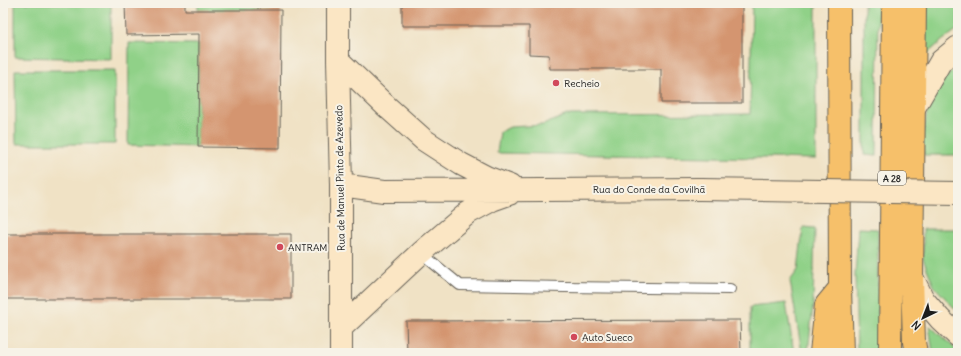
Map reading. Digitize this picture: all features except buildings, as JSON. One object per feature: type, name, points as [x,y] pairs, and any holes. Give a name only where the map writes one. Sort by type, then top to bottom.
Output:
[{"type":"highway","points":[[839,3],[840,288],[842,353]]},
{"type":"highway","name":"A 28","points":[[890,353],[893,3]]},
{"type":"highway","points":[[915,3],[912,277],[914,342],[916,353]]},
{"type":"highway","points":[[821,353],[826,305],[840,288]]},
{"type":"main road","name":"Rua de Manuel Pinto de Azevedo","points":[[338,3],[341,185],[341,353]]},
{"type":"main road","points":[[914,108],[941,62],[958,47]]},
{"type":"main road","points":[[338,60],[424,140],[461,164],[486,177],[522,190]]},
{"type":"main road","name":"Rua do Conde da Covilhã","points":[[341,185],[384,191],[700,189],[958,193]]},
{"type":"main road","points":[[341,328],[421,253],[468,213],[492,200],[522,190]]},
{"type":"main road","points":[[912,277],[923,299],[940,319],[958,336]]},
{"type":"lane","points":[[421,253],[460,284],[730,289]]},
{"type":"green space","points":[[15,3],[111,3],[111,59],[15,57]]},
{"type":"green space","points":[[198,3],[281,3],[281,10],[198,10]]},
{"type":"green space","points":[[752,3],[816,3],[816,159],[497,153],[500,132],[510,127],[543,125],[567,115],[750,114]]},
{"type":"green space","points":[[864,3],[878,3],[877,156],[864,155]]},
{"type":"green space","points":[[924,3],[958,3],[958,29],[922,58]]},
{"type":"green space","points":[[129,43],[199,44],[198,147],[128,145]]},
{"type":"green space","points":[[958,65],[958,155],[924,155],[923,133],[929,102],[945,78]]},
{"type":"green space","points":[[15,70],[115,70],[115,144],[16,144]]},
{"type":"green space","points":[[803,227],[815,228],[813,306],[808,353],[802,353],[790,281],[798,270]]},
{"type":"green space","points":[[858,228],[878,229],[878,353],[857,353],[855,276]]},
{"type":"green space","points":[[923,229],[958,229],[958,312],[934,286],[923,259]]},
{"type":"green space","points":[[786,303],[794,353],[750,353],[750,307]]},
{"type":"green space","points":[[929,325],[958,351],[958,353],[933,353]]},
{"type":"place","name":"Recheio","points":[[556,83]]},
{"type":"place","name":"ANTRAM","points":[[280,247]]},
{"type":"place","name":"Auto Sueco","points":[[574,337]]}]
